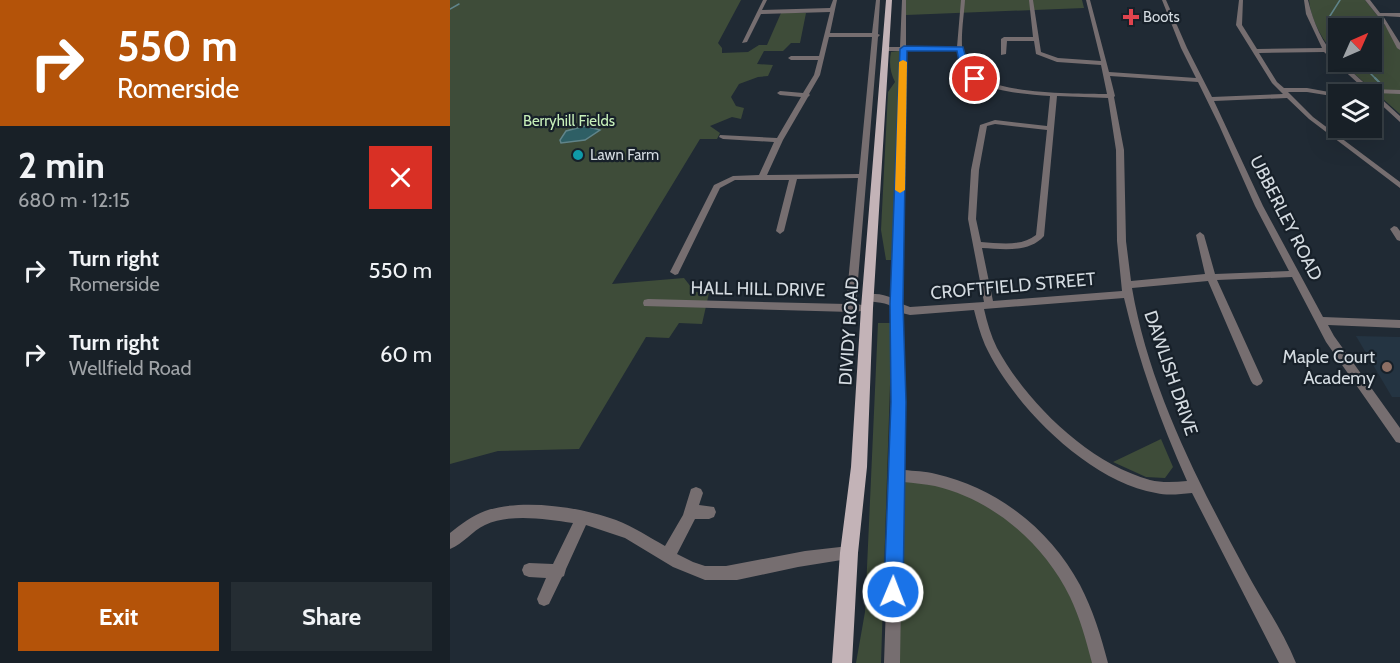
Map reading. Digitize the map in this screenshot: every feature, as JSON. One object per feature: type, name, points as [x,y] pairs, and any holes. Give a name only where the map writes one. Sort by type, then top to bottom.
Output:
[{"type":"main road","name":"DIVIDY ROAD","points":[[842,663],[849,553],[859,466],[889,0]]},
{"type":"street","points":[[744,42],[765,0]]},
{"type":"street","points":[[762,177],[779,140],[807,94],[822,58],[835,0]]},
{"type":"street","name":"DIVIDY ROAD","points":[[851,308],[877,35],[878,0]]},
{"type":"street","points":[[892,663],[904,0]]},
{"type":"street","points":[[963,0],[960,49],[964,67],[975,79],[1004,90],[1112,96]]},
{"type":"street","points":[[1031,0],[1038,53],[1044,57],[1106,68],[1200,80]]},
{"type":"street","name":"DAWLISH DRIVE","points":[[1088,0],[1112,96],[1120,155],[1120,244],[1127,289],[1140,345],[1195,487],[1288,663]]},
{"type":"street","name":"UBBERLEY ROAD","points":[[1164,0],[1259,206],[1320,321],[1330,339],[1400,438]]},
{"type":"street","points":[[1241,0],[1239,25],[1275,83],[1311,118],[1400,186]]},
{"type":"street","points":[[1306,0],[1309,14],[1326,50],[1361,84]]},
{"type":"street","points":[[1367,0],[1387,24],[1400,48]]},
{"type":"street","points":[[759,12],[832,10]]},
{"type":"street","points":[[1378,14],[1400,15]]},
{"type":"street","points":[[828,35],[877,35]]},
{"type":"street","points":[[1003,54],[1005,39],[1035,39]]},
{"type":"street","points":[[885,49],[960,49]]},
{"type":"street","points":[[1257,51],[1326,50]]},
{"type":"street","points":[[791,58],[822,58]]},
{"type":"street","points":[[1282,90],[1307,90],[1328,94]]},
{"type":"street","points":[[1382,95],[1400,92]]},
{"type":"street","points":[[780,93],[807,94]]},
{"type":"street","points":[[976,245],[1022,244],[1036,241],[1040,236],[1054,93]]},
{"type":"street","points":[[1210,99],[1289,96]]},
{"type":"street","points":[[1382,104],[1400,120]]},
{"type":"street","points":[[1050,128],[995,122],[984,125],[975,170],[972,219],[983,305],[993,350],[1004,369],[1036,409],[1064,436],[1101,464],[1135,481],[1170,489],[1195,487]]},
{"type":"street","points":[[723,137],[738,134],[779,140]]},
{"type":"street","points":[[675,272],[717,187],[734,178],[862,176]]},
{"type":"street","points":[[780,231],[793,178]]},
{"type":"street","points":[[1200,235],[1211,277],[1257,381]]},
{"type":"street","name":"CROFTFIELD STREET","points":[[868,303],[888,298],[903,310],[910,311],[1127,289],[1211,277],[1295,274]]},
{"type":"street","name":"HALL HILL DRIVE","points":[[648,303],[851,308],[868,303]]},
{"type":"street","points":[[1320,321],[1400,324]]},
{"type":"street","points":[[896,475],[935,478],[976,492],[1011,513],[1035,533],[1050,550],[1077,594],[1093,634],[1100,663]]},
{"type":"street","points":[[668,555],[685,529],[696,493]]},
{"type":"street","points":[[450,542],[477,521],[509,512],[583,517],[627,531],[685,567],[708,574],[755,568],[818,555],[849,553]]},
{"type":"street","points":[[692,512],[709,512]]},
{"type":"street","points":[[544,599],[583,517]]},
{"type":"street","points":[[529,570],[559,571]]},
{"type":"shaded area","points":[[585,126],[600,130],[585,140],[561,143],[560,140],[566,131]]},
{"type":"shaded area","name":"Maple Court Academy","points":[[1356,336],[1400,337],[1400,397],[1392,397]]},
{"type":"green space","name":"Berryhill Fields","points":[[450,0],[741,0],[718,43],[722,48],[722,53],[748,52],[759,45],[767,45],[781,13],[806,13],[800,43],[791,43],[783,51],[764,51],[757,64],[773,65],[768,76],[739,84],[731,97],[736,106],[744,108],[741,119],[732,117],[710,126],[720,133],[717,139],[700,139],[612,284],[684,278],[695,292],[709,293],[702,324],[679,323],[669,338],[646,337],[579,449],[498,451],[450,464]]},
{"type":"green space","points":[[906,0],[1082,0],[1084,8],[906,15]]},
{"type":"green space","points":[[1309,0],[1365,0],[1379,18],[1328,18],[1328,45],[1319,31]]},
{"type":"green space","points":[[1382,21],[1400,50],[1400,114],[1382,98],[1382,84],[1366,84],[1352,72],[1382,72]]},
{"type":"green space","points":[[900,51],[895,260],[886,260],[881,230],[888,92],[895,82],[890,60],[891,52]]},
{"type":"green space","points":[[878,323],[892,323],[881,663],[856,663],[865,612]]},
{"type":"green space","points":[[1161,439],[1173,467],[1165,478],[1146,477],[1113,462]]},
{"type":"green space","points":[[896,475],[916,475],[997,504],[1067,575],[1097,663],[890,663]]},
{"type":"waterway","points":[[1329,18],[1340,0]]},
{"type":"waterway","points":[[450,9],[459,4]]},
{"type":"waterway","points":[[1370,72],[1381,84]]},
{"type":"slow traffic","points":[[900,190],[903,62]]},
{"type":"place","name":"Boots","points":[[1131,17]]},
{"type":"place","name":"Lawn Farm","points":[[578,155]]},
{"type":"place","name":"Maple Court Academy","points":[[1387,367]]},
{"type":"route","points":[[893,592],[898,402],[897,304],[904,49],[960,49],[964,67],[975,79]]}]
